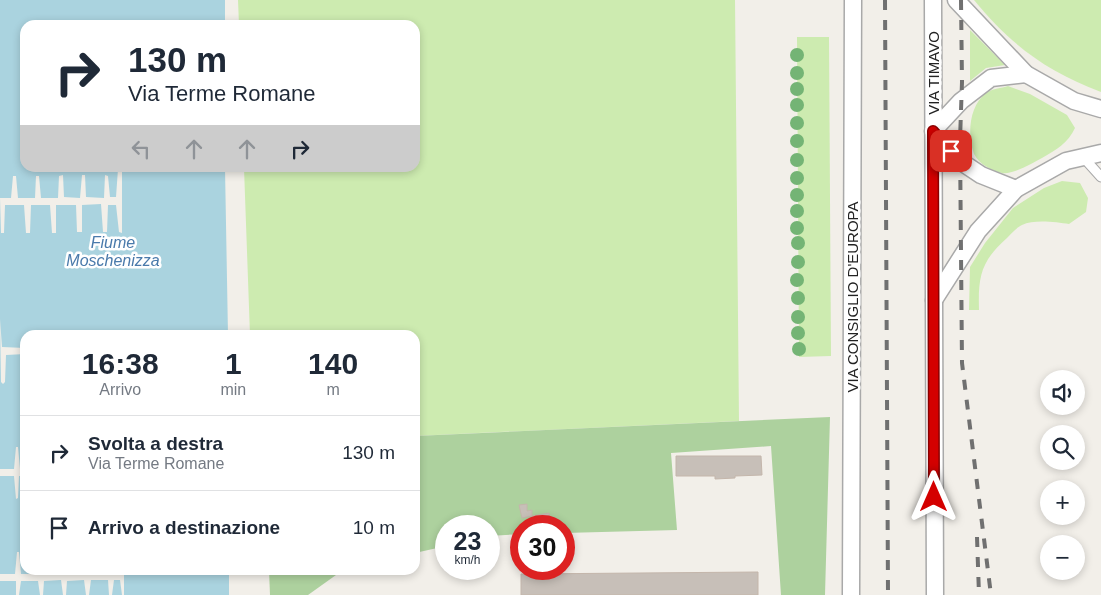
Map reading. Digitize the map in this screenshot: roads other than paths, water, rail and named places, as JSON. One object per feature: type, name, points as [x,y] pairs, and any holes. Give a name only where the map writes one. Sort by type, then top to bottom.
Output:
[{"type":"street","name":"VIA CONSIGLIO D'EUROPA","points":[[851,595],[853,0]]},
{"type":"street","name":"VIA TIMAVO","points":[[933,0],[935,595]]},
{"type":"street","points":[[956,0],[1026,74],[1074,102],[1101,109]]},
{"type":"street","points":[[1016,189],[981,175],[967,166],[960,161],[933,131],[961,101],[991,78],[1026,74]]},
{"type":"street","points":[[934,300],[978,231],[1016,189],[1066,161],[1101,153]]},
{"type":"lane","points":[[1083,157],[1101,177]]},
{"type":"water","name":"Fiume Moschenizza","points":[[0,0],[225,0],[225,20],[20,20],[20,172],[225,172],[228,330],[20,330],[20,575],[229,575],[229,595],[0,595]]},
{"type":"railway","points":[[885,0],[888,595]]},
{"type":"railway","points":[[961,0],[962,363],[991,595]]},
{"type":"railway","points":[[977,537],[979,595]]}]
